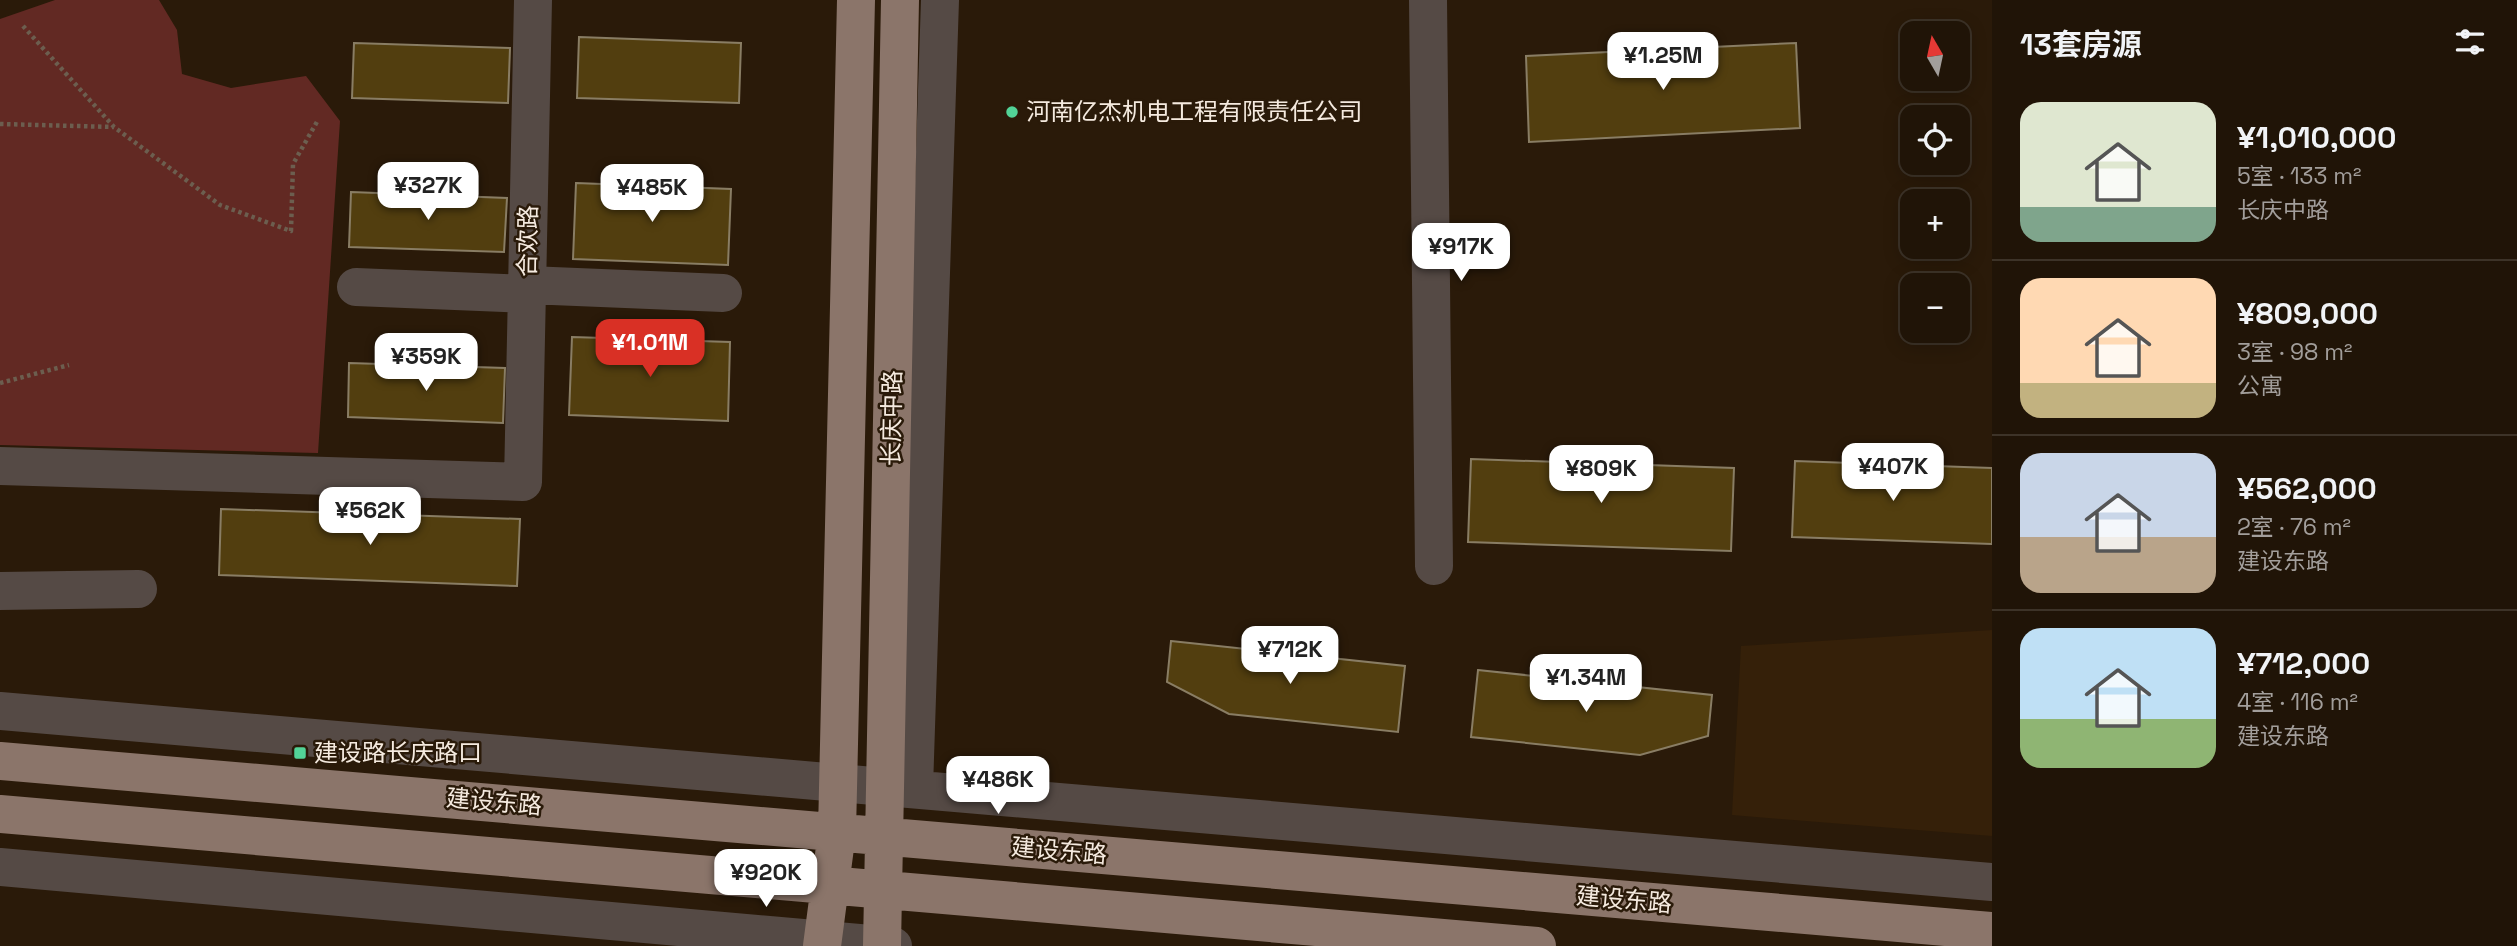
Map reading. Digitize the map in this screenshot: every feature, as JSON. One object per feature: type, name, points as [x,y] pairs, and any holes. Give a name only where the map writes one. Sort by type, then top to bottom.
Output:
[{"type":"main road","name":"长庆中路","points":[[822,943],[837,832],[856,0]]},
{"type":"main road","name":"长庆中路","points":[[886,946],[884,836],[900,788],[900,0]]},
{"type":"main road","name":"建设东路","points":[[0,761],[1992,931]]},
{"type":"main road","points":[[0,814],[1537,946]]},
{"type":"street","name":"合欢路","points":[[0,466],[523,482],[533,0]]},
{"type":"street","points":[[900,788],[940,0]]},
{"type":"street","points":[[1429,0],[1434,566]]},
{"type":"street","points":[[356,288],[723,293]]},
{"type":"street","points":[[0,591],[138,589]]},
{"type":"street","points":[[0,711],[1992,882]]},
{"type":"street","points":[[0,867],[822,943],[886,946]]},
{"type":"path","points":[[23,26],[114,127],[220,205],[291,231],[293,164],[318,120]]},
{"type":"path","points":[[0,124],[114,127]]},
{"type":"path","points":[[0,383],[69,365]]},
{"type":"shaded area","points":[[55,0],[159,0],[177,30],[182,74],[231,88],[306,76],[340,121],[318,453],[0,445],[0,19]]},
{"type":"shaded area","points":[[1992,630],[1992,836],[1732,815],[1741,646]]},
{"type":"building","points":[[579,37],[741,43],[739,103],[577,98]]},
{"type":"building","points":[[354,43],[510,48],[508,103],[352,98]]},
{"type":"building","points":[[1796,43],[1800,128],[1529,142],[1526,56]]},
{"type":"building","points":[[576,183],[731,189],[728,265],[573,259]]},
{"type":"building","points":[[351,192],[507,198],[504,252],[349,247]]},
{"type":"building","points":[[572,337],[730,342],[728,421],[569,415]]},
{"type":"building","points":[[349,363],[505,368],[503,423],[348,417]]},
{"type":"building","points":[[1471,459],[1734,468],[1731,551],[1468,542]]},
{"type":"building","points":[[1795,461],[1992,468],[1992,544],[1792,537]]},
{"type":"building","points":[[221,509],[520,519],[517,586],[219,575]]},
{"type":"building","points":[[1171,641],[1405,666],[1398,732],[1229,714],[1167,682]]},
{"type":"building","points":[[1478,670],[1712,695],[1708,736],[1640,755],[1471,737]]},
{"type":"place","name":"河南亿杰机电工程有限责任公司","points":[[1012,112]]},
{"type":"place","name":"建设路长庆路口","points":[[300,753]]}]
